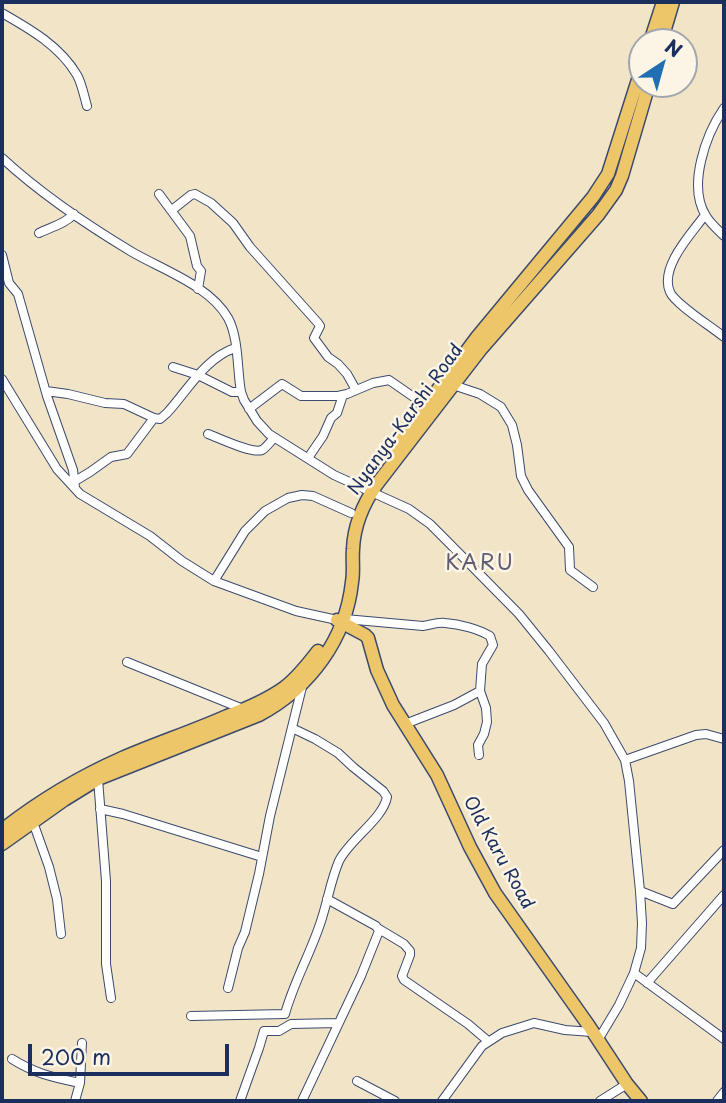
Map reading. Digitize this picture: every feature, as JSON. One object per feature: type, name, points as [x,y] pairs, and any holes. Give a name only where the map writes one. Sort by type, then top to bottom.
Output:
[{"type":"main road","points":[[655,28],[663,2]]},
{"type":"main road","points":[[666,28],[673,2]]},
{"type":"main road","name":"Nyanya-Karshi Road","points":[[2,830],[91,772],[266,699],[299,674],[342,620],[345,550],[351,513],[453,385],[593,197],[608,174],[632,98]]},
{"type":"main road","name":"Nyanya-Karshi Road","points":[[2,844],[98,779],[259,715],[285,700],[315,670],[337,637],[349,604],[355,531],[368,491],[425,405],[477,337],[585,230],[616,190],[645,98]]},
{"type":"main road","name":"Old Karu Road","points":[[342,620],[368,638],[377,670],[393,705],[437,775],[495,893],[641,1101]]},
{"type":"street","points":[[2,13],[56,49],[78,76],[87,106]]},
{"type":"street","points":[[724,108],[710,134],[697,182],[705,215],[724,236]]},
{"type":"street","points":[[2,158],[24,178],[74,214],[132,252],[198,289],[216,303],[229,320],[233,331],[241,392],[257,421],[274,438],[334,475],[409,509],[430,524],[519,614],[550,650],[604,723],[625,760],[642,923],[641,948],[634,973],[619,1005],[595,1036],[534,1023],[502,1033],[482,1046],[442,1101]]},
{"type":"street","points":[[159,194],[190,236],[201,271],[198,289]]},
{"type":"street","points":[[172,210],[195,194],[211,203],[233,223],[250,247],[318,323],[320,327],[314,338],[328,357],[347,374],[356,390]]},
{"type":"street","points":[[39,233],[66,222],[74,214]]},
{"type":"street","points":[[705,215],[680,248],[671,265],[667,281],[670,293],[680,304],[724,337]]},
{"type":"street","points":[[2,255],[9,283],[18,294],[75,485],[80,494],[150,536],[214,581],[296,611],[342,620],[423,626],[445,623],[487,634],[493,645],[482,664],[480,691],[486,708],[487,722],[478,745],[478,755]]},
{"type":"street","points":[[46,391],[105,403],[124,404],[160,419],[198,375],[222,353],[235,348]]},
{"type":"street","points":[[173,367],[198,375],[223,388],[241,392]]},
{"type":"street","points":[[2,379],[57,469],[75,485]]},
{"type":"street","points":[[249,409],[282,384],[301,396],[343,395],[384,380],[389,380],[425,405]]},
{"type":"street","points":[[453,385],[480,394],[501,407],[512,425],[521,477],[569,547],[570,570],[593,587]]},
{"type":"street","points":[[308,458],[323,436],[329,421],[337,413],[343,395]]},
{"type":"street","points":[[75,485],[111,457],[127,454],[154,418]]},
{"type":"street","points":[[208,433],[236,445],[257,450],[263,449],[274,438]]},
{"type":"street","points":[[214,581],[245,531],[265,511],[288,498],[313,496],[351,513]]},
{"type":"street","points":[[127,663],[243,709]]},
{"type":"street","points":[[228,988],[260,874],[303,683]]},
{"type":"street","points":[[405,724],[454,705],[480,691]]},
{"type":"street","points":[[191,1016],[284,1014],[322,920],[340,860],[386,803],[387,797],[383,791],[338,753],[292,728]]},
{"type":"street","points":[[625,760],[696,735],[706,734],[724,739]]},
{"type":"street","points":[[98,779],[106,881],[106,964],[111,998]]},
{"type":"street","points":[[100,809],[262,857]]},
{"type":"street","points":[[33,822],[49,867],[57,899],[61,934]]},
{"type":"street","points":[[640,891],[673,904],[724,850]]},
{"type":"street","points":[[647,983],[724,895]]},
{"type":"street","points":[[327,900],[342,906],[404,944],[410,951],[402,976],[404,980],[488,1041]]},
{"type":"street","points":[[302,1101],[361,976],[379,929]]},
{"type":"street","points":[[634,973],[724,1039]]},
{"type":"street","points":[[240,1101],[264,1031],[279,1031],[290,1024],[338,1023]]},
{"type":"street","points":[[75,1101],[80,1083],[82,1043]]},
{"type":"street","points":[[12,1059],[45,1076],[80,1083]]},
{"type":"street","points":[[357,1081],[395,1101]]},
{"type":"street","points":[[600,1101],[627,1084]]},
{"type":"street","points":[[717,1101],[724,1092]]},
{"type":"district","name":"KARU","points":[[480,564]]}]
